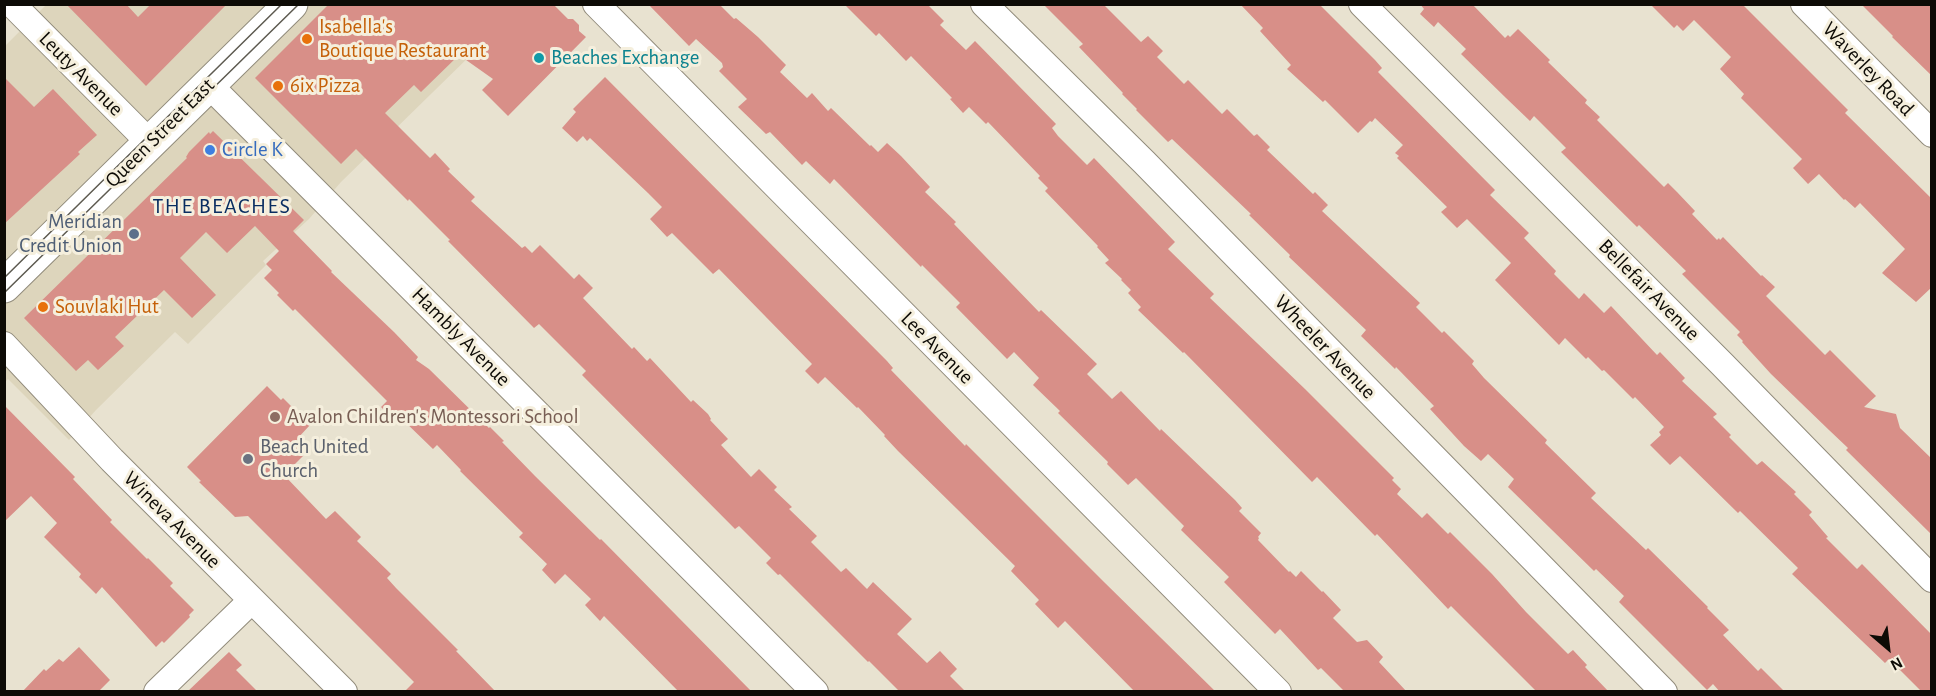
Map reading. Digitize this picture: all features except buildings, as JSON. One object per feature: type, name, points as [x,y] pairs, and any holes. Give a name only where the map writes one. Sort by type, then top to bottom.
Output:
[{"type":"main road","name":"Queen Street East","points":[[4,286],[291,4]]},
{"type":"street","name":"Leuty Avenue","points":[[12,4],[150,143]]},
{"type":"street","name":"Lee Avenue","points":[[596,4],[1278,692]]},
{"type":"street","name":"Wheeler Avenue","points":[[984,4],[1144,162],[1664,692]]},
{"type":"street","name":"Bellefair Avenue","points":[[1362,4],[1722,363],[1932,579]]},
{"type":"street","name":"Waverley Road","points":[[1804,4],[1932,134]]},
{"type":"street","name":"Hambly Avenue","points":[[209,85],[815,692]]},
{"type":"street","name":"Wineva Avenue","points":[[4,345],[112,460],[344,692]]},
{"type":"street","points":[[157,692],[252,600]]},
{"type":"shaded area","points":[[46,5],[522,5],[341,182],[309,219],[263,261],[266,265],[188,344],[175,332],[69,440],[8,379],[5,382],[5,46]]},
{"type":"tram line","points":[[4,278],[282,4]]},
{"type":"tram line","points":[[4,293],[299,4]]},
{"type":"place","name":"Isabella's Boutique Restaurant","points":[[307,39]]},
{"type":"place","name":"Beaches Exchange","points":[[539,58]]},
{"type":"place","name":"6ix Pizza","points":[[278,86]]},
{"type":"place","name":"Circle K","points":[[210,150]]},
{"type":"place","name":"Meridian Credit Union","points":[[134,234]]},
{"type":"place","name":"Souvlaki Hut","points":[[43,307]]},
{"type":"place","name":"Avalon Children's Montessori School","points":[[275,417]]},
{"type":"place","name":"Beach United Church","points":[[248,459]]},
{"type":"district","name":"THE BEACHES","points":[[222,206]]}]
